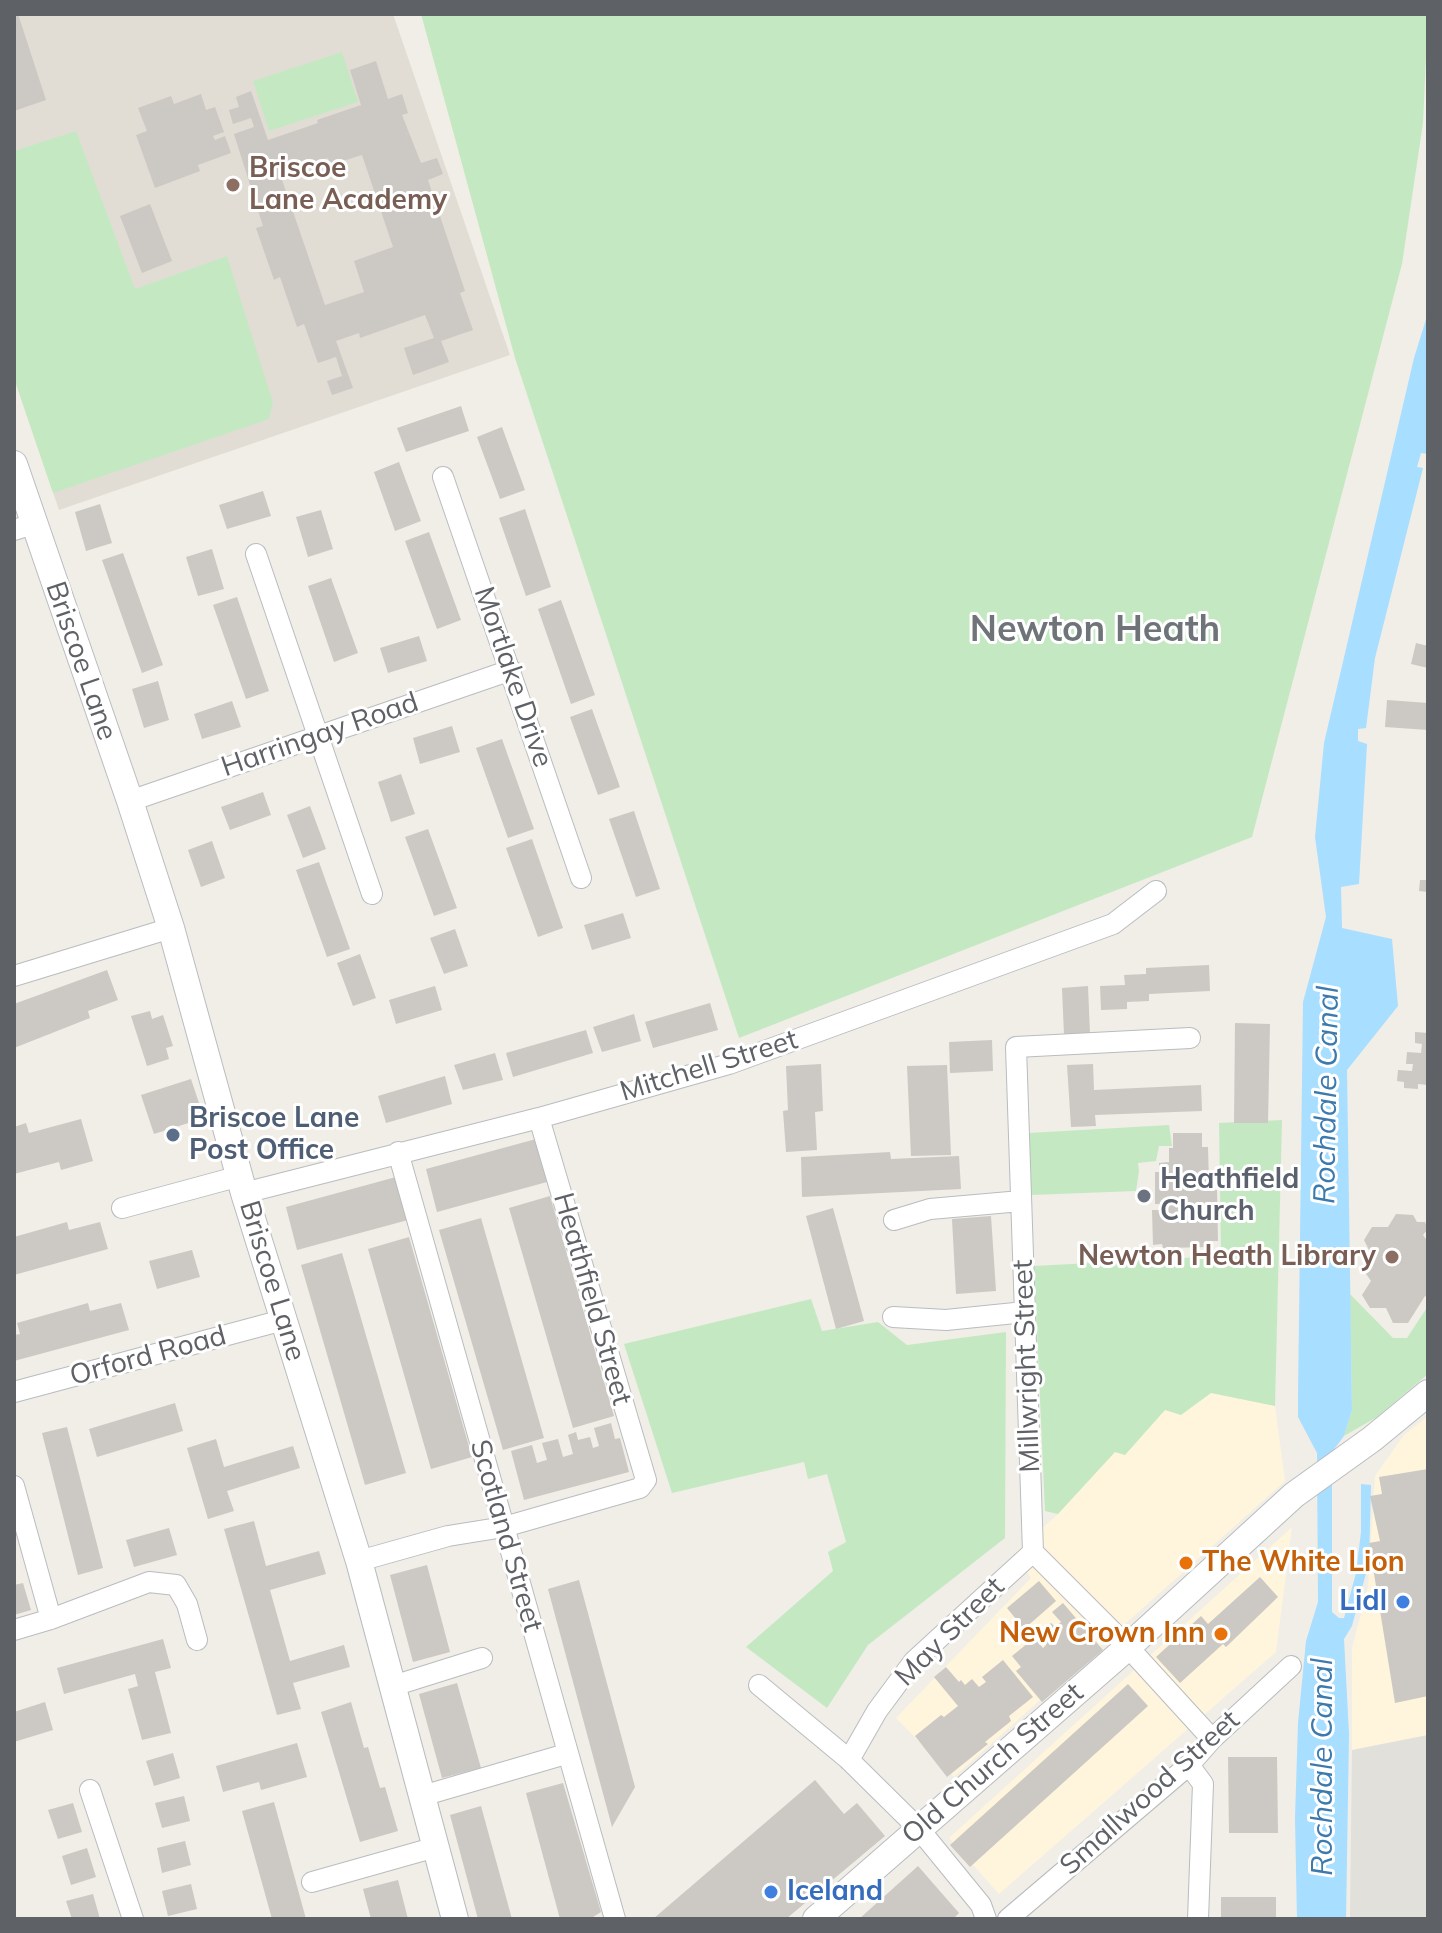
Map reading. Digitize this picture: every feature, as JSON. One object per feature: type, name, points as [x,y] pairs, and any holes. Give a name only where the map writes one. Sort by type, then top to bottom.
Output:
[{"type":"street","name":"Briscoe Lane","points":[[14,464],[24,527],[130,801],[171,928],[242,1184],[359,1561],[455,1919]]},
{"type":"street","name":"Mortlake Drive","points":[[443,477],[581,878]]},
{"type":"street","points":[[256,554],[372,894]]},
{"type":"street","name":"Harringay Road","points":[[130,801],[511,670]]},
{"type":"street","name":"Mitchell Street","points":[[122,1208],[398,1152],[539,1118],[729,1064],[1113,924],[1156,891]]},
{"type":"street","points":[[14,976],[171,928]]},
{"type":"street","name":"Millwright Street","points":[[1033,1552],[1016,1047],[1190,1038]]},
{"type":"street","name":"Heathfield Street","points":[[504,1527],[640,1488],[646,1480],[539,1118]]},
{"type":"street","name":"Scotland Street","points":[[398,1152],[615,1919]]},
{"type":"street","points":[[894,1220],[930,1209],[1021,1201]]},
{"type":"street","points":[[893,1317],[946,1320],[1025,1312]]},
{"type":"street","name":"Orford Road","points":[[14,1392],[283,1320]]},
{"type":"street","name":"Old Church Street","points":[[816,1919],[1128,1647],[1294,1495],[1372,1439],[1428,1393]]},
{"type":"street","points":[[14,1486],[51,1619]]},
{"type":"street","points":[[359,1561],[448,1536],[504,1527]]},
{"type":"street","points":[[1033,1552],[1128,1647],[1212,1739]]},
{"type":"street","name":"May Street","points":[[849,1760],[877,1711],[914,1661],[1033,1552]]},
{"type":"street","points":[[14,1630],[149,1582],[176,1585],[187,1604],[197,1640]]},
{"type":"street","points":[[393,1686],[482,1658]]},
{"type":"street","name":"Smallwood Street","points":[[1008,1919],[1189,1765],[1212,1739],[1291,1666]]},
{"type":"street","points":[[759,1685],[849,1760],[919,1829],[981,1905],[986,1919]]},
{"type":"street","points":[[422,1796],[566,1754]]},
{"type":"street","points":[[1189,1765],[1203,1784],[1198,1919]]},
{"type":"street","points":[[90,1790],[133,1919]]},
{"type":"street","points":[[312,1882],[436,1847]]},
{"type":"shaded area","name":"Briscoe Lane Academy","points":[[14,14],[393,14],[510,355],[59,510],[14,378]]},
{"type":"shaded area","points":[[1211,1393],[1275,1406],[1285,1481],[954,1777],[896,1718],[1031,1578],[1015,1553],[1058,1514],[1115,1452],[1125,1455],[1165,1410],[1181,1415]]},
{"type":"shaded area","points":[[1428,1416],[1428,1735],[1352,1750],[1352,1648],[1368,1587],[1375,1476],[1404,1435]]},
{"type":"shaded area","points":[[1292,1527],[1276,1652],[999,1894],[949,1838]]},
{"type":"shaded area","points":[[1428,1735],[1428,1919],[1350,1919],[1352,1750]]},
{"type":"green space","points":[[421,14],[1428,14],[1423,123],[1402,264],[1252,837],[739,1038],[515,358]]},
{"type":"green space","points":[[342,52],[358,102],[269,131],[253,81]]},
{"type":"green space","points":[[76,131],[135,289],[227,256],[273,403],[269,419],[53,493],[14,378],[14,151]]},
{"type":"green space","points":[[1282,1120],[1275,1406],[1211,1393],[1181,1415],[1165,1410],[1125,1455],[1115,1452],[1058,1514],[1045,1511],[1034,1266],[1221,1256],[1219,1123]]},
{"type":"green space","points":[[1169,1125],[1172,1146],[1159,1146],[1156,1161],[1138,1163],[1136,1191],[1031,1195],[1029,1133]]},
{"type":"green space","points":[[1350,1294],[1393,1338],[1407,1338],[1428,1306],[1428,1374],[1377,1417],[1344,1436],[1352,1410]]},
{"type":"green space","points":[[811,1299],[822,1331],[878,1322],[907,1345],[1006,1332],[1005,1538],[868,1645],[827,1708],[746,1647],[833,1571],[828,1552],[846,1542],[827,1474],[808,1479],[804,1462],[672,1493],[624,1344]]},
{"type":"water","name":"Rochdale Canal","points":[[1428,313],[1428,454],[1421,453],[1417,467],[1423,468],[1375,658],[1366,728],[1358,729],[1358,741],[1367,744],[1359,884],[1341,887],[1342,928],[1392,939],[1398,1006],[1347,1070],[1352,1410],[1344,1436],[1332,1452],[1332,1612],[1339,1618],[1344,1618],[1356,1573],[1361,1532],[1361,1484],[1371,1485],[1369,1562],[1352,1626],[1344,1639],[1349,1734],[1346,1919],[1297,1919],[1295,1818],[1298,1723],[1306,1641],[1318,1602],[1317,1453],[1298,1417],[1303,1002],[1326,917],[1315,837],[1324,743],[1414,358]]},
{"type":"building","points":[[14,14],[18,14],[46,100],[14,111]]},
{"type":"building","points":[[376,61],[388,99],[402,94],[408,113],[402,115],[421,163],[437,158],[443,174],[428,180],[465,291],[460,293],[473,330],[441,341],[449,362],[413,375],[404,348],[434,338],[425,315],[360,338],[359,333],[336,341],[353,388],[332,395],[327,381],[342,376],[336,357],[318,363],[304,324],[297,327],[280,277],[274,280],[256,228],[263,226],[234,134],[254,127],[251,118],[233,124],[229,110],[239,107],[236,97],[251,91],[268,140],[361,105],[350,70]],"holes":[[[362,155],[393,247],[354,261],[364,292],[325,305],[280,174],[328,158],[330,165]]]},
{"type":"building","points":[[201,94],[206,110],[215,107],[224,132],[213,136],[215,140],[225,136],[231,153],[198,165],[200,171],[155,188],[136,135],[147,131],[138,108],[171,96],[174,104]]},
{"type":"building","points":[[150,204],[172,261],[142,273],[120,216]]},
{"type":"building","points":[[461,406],[469,431],[406,452],[397,428]]},
{"type":"building","points":[[502,427],[525,490],[500,499],[477,437]]},
{"type":"building","points":[[399,462],[421,521],[395,531],[374,472]]},
{"type":"building","points":[[263,491],[271,516],[227,529],[219,505]]},
{"type":"building","points":[[100,504],[112,543],[86,551],[75,512]]},
{"type":"building","points":[[525,509],[551,587],[526,596],[499,518]]},
{"type":"building","points":[[321,510],[333,549],[308,557],[296,517]]},
{"type":"building","points":[[429,532],[461,620],[437,629],[405,541]]},
{"type":"building","points":[[212,549],[224,589],[198,596],[186,557]]},
{"type":"building","points":[[123,553],[163,665],[142,673],[102,560]]},
{"type":"building","points":[[331,578],[358,653],[334,662],[308,586]]},
{"type":"building","points":[[237,597],[269,691],[246,699],[213,605]]},
{"type":"building","points":[[561,600],[595,695],[571,704],[538,609]]},
{"type":"building","points":[[419,636],[427,661],[388,673],[380,648]]},
{"type":"building","points":[[1416,643],[1428,646],[1428,668],[1411,664]]},
{"type":"building","points":[[158,681],[169,720],[144,728],[132,689]]},
{"type":"building","points":[[1387,700],[1428,703],[1428,730],[1385,727]]},
{"type":"building","points":[[232,701],[241,727],[202,739],[194,714]]},
{"type":"building","points":[[592,709],[620,787],[598,795],[570,717]]},
{"type":"building","points":[[452,726],[460,752],[420,764],[413,738]]},
{"type":"building","points":[[502,739],[534,829],[508,838],[476,748]]},
{"type":"building","points":[[401,774],[415,814],[391,822],[378,782]]},
{"type":"building","points":[[263,792],[271,815],[230,830],[221,807]]},
{"type":"building","points":[[310,806],[326,849],[303,858],[287,815]]},
{"type":"building","points":[[634,811],[660,889],[636,897],[609,819]]},
{"type":"building","points":[[428,829],[457,908],[434,916],[405,837]]},
{"type":"building","points":[[532,839],[563,928],[538,937],[506,848]]},
{"type":"building","points":[[212,841],[225,878],[201,887],[188,850]]},
{"type":"building","points":[[319,862],[350,949],[327,957],[296,870]]},
{"type":"building","points":[[1420,880],[1428,880],[1428,892],[1419,891]]},
{"type":"building","points":[[623,913],[631,938],[592,950],[584,925]]},
{"type":"building","points":[[455,929],[468,966],[444,974],[430,938]]},
{"type":"building","points":[[360,954],[376,998],[353,1006],[337,963]]},
{"type":"building","points":[[1209,965],[1210,991],[1149,994],[1149,1001],[1127,1002],[1127,1009],[1101,1010],[1100,986],[1125,985],[1124,975],[1146,974],[1146,968]]},
{"type":"building","points":[[107,970],[118,1000],[88,1011],[90,1018],[14,1048],[14,1004]]},
{"type":"building","points":[[435,986],[442,1010],[396,1024],[389,1000]]},
{"type":"building","points":[[1088,986],[1090,1034],[1064,1035],[1062,988]]},
{"type":"building","points":[[710,1003],[718,1030],[653,1048],[645,1022]]},
{"type":"building","points":[[150,1011],[152,1019],[163,1015],[173,1046],[166,1048],[169,1059],[147,1066],[131,1016]]},
{"type":"building","points":[[634,1014],[641,1041],[602,1052],[593,1027]]},
{"type":"building","points":[[1235,1023],[1270,1024],[1268,1123],[1234,1123]]},
{"type":"building","points":[[586,1030],[593,1053],[513,1077],[506,1053]]},
{"type":"building","points":[[1415,1032],[1428,1033],[1428,1085],[1418,1084],[1418,1089],[1404,1088],[1404,1082],[1397,1081],[1398,1070],[1412,1071],[1413,1064],[1406,1064],[1407,1052],[1421,1053],[1422,1044],[1415,1043]]},
{"type":"building","points":[[992,1040],[993,1071],[950,1073],[949,1042]]},
{"type":"building","points":[[495,1053],[503,1080],[463,1090],[454,1065]]},
{"type":"building","points":[[821,1064],[823,1111],[815,1112],[817,1150],[786,1152],[783,1111],[788,1110],[786,1066]]},
{"type":"building","points":[[1093,1064],[1094,1090],[1201,1085],[1202,1111],[1095,1115],[1096,1126],[1071,1127],[1067,1065]]},
{"type":"building","points":[[947,1065],[951,1155],[911,1156],[907,1066]]},
{"type":"building","points":[[445,1076],[452,1104],[386,1123],[378,1096]]},
{"type":"building","points":[[191,1079],[204,1118],[154,1134],[141,1095]]},
{"type":"building","points":[[81,1119],[93,1161],[61,1170],[59,1162],[14,1174],[14,1127],[26,1123],[29,1133]]},
{"type":"building","points":[[1173,1133],[1202,1133],[1202,1147],[1208,1147],[1209,1183],[1205,1182],[1205,1191],[1217,1190],[1218,1241],[1208,1241],[1208,1247],[1163,1248],[1162,1244],[1153,1245],[1152,1210],[1159,1210],[1159,1204],[1155,1204],[1155,1172],[1159,1172],[1159,1163],[1169,1162]]},
{"type":"building","points":[[536,1139],[547,1182],[437,1212],[426,1169]]},
{"type":"building","points":[[890,1152],[891,1159],[959,1156],[961,1189],[802,1197],[801,1157]]},
{"type":"building","points":[[396,1177],[408,1220],[297,1250],[286,1207]]},
{"type":"building","points":[[550,1196],[614,1416],[573,1428],[509,1208]]},
{"type":"building","points":[[833,1208],[864,1321],[836,1329],[806,1216]]},
{"type":"building","points":[[1396,1214],[1413,1215],[1417,1222],[1425,1222],[1428,1229],[1423,1235],[1428,1242],[1428,1297],[1425,1296],[1408,1323],[1393,1323],[1386,1308],[1370,1308],[1362,1295],[1371,1281],[1362,1268],[1371,1254],[1364,1240],[1372,1227],[1388,1227]]},
{"type":"building","points":[[991,1216],[996,1291],[956,1294],[952,1219]]},
{"type":"building","points":[[481,1218],[544,1438],[503,1450],[439,1230]]},
{"type":"building","points":[[67,1222],[69,1230],[100,1222],[108,1249],[14,1275],[14,1237]]},
{"type":"building","points":[[409,1237],[472,1457],[431,1469],[368,1249]]},
{"type":"building","points":[[192,1250],[200,1277],[157,1289],[149,1261]]},
{"type":"building","points":[[342,1253],[406,1473],[365,1485],[301,1265]]},
{"type":"building","points":[[88,1303],[90,1311],[121,1303],[129,1330],[14,1361],[14,1335],[20,1334],[17,1323]]},
{"type":"building","points":[[175,1403],[183,1431],[97,1457],[89,1429]]},
{"type":"building","points":[[611,1423],[615,1439],[620,1438],[629,1472],[524,1500],[511,1451],[532,1445],[537,1463],[547,1460],[542,1443],[558,1439],[563,1457],[573,1454],[568,1435],[576,1432],[578,1440],[590,1437],[593,1448],[599,1446],[594,1428]]},
{"type":"building","points":[[67,1427],[103,1568],[78,1575],[42,1433]]},
{"type":"building","points":[[216,1439],[224,1467],[293,1446],[300,1468],[227,1491],[234,1511],[208,1519],[187,1448]]},
{"type":"building","name":"Lidl","points":[[1428,1469],[1428,1696],[1395,1703],[1369,1543],[1380,1541],[1370,1496],[1382,1494],[1379,1477]]},
{"type":"building","points":[[254,1521],[266,1566],[319,1551],[326,1574],[270,1590],[290,1661],[344,1645],[350,1667],[293,1683],[301,1709],[277,1715],[224,1529]]},
{"type":"building","points":[[169,1528],[177,1555],[134,1567],[126,1540]]},
{"type":"building","points":[[427,1565],[450,1652],[413,1662],[390,1575]]},
{"type":"building","points":[[1260,1577],[1278,1597],[1226,1647],[1223,1644],[1180,1683],[1156,1657],[1201,1616],[1208,1624]]},
{"type":"building","points":[[579,1580],[635,1787],[612,1827],[548,1589]]},
{"type":"building","points":[[1039,1581],[1056,1601],[1024,1629],[1007,1608]]},
{"type":"building","points":[[23,1583],[31,1610],[14,1615],[14,1585]]},
{"type":"building","points":[[1063,1603],[1103,1650],[1042,1702],[1016,1671],[1021,1667],[1012,1656],[1034,1638],[1043,1648],[1046,1645],[1037,1635],[1051,1623],[1058,1629],[1056,1627],[1061,1622],[1052,1612]]},
{"type":"building","points":[[163,1639],[171,1668],[155,1672],[171,1733],[142,1740],[128,1689],[138,1686],[135,1674],[64,1694],[57,1668]]},
{"type":"building","points":[[1003,1660],[1033,1697],[1009,1716],[1011,1721],[985,1742],[988,1744],[947,1777],[915,1736],[958,1706],[934,1677],[946,1667],[959,1682],[961,1680],[965,1685],[972,1679],[979,1687],[986,1682],[982,1677]]},
{"type":"building","points":[[457,1683],[481,1768],[442,1778],[419,1694]]},
{"type":"building","points":[[1128,1684],[1148,1706],[970,1867],[950,1845]]},
{"type":"building","points":[[45,1702],[53,1730],[14,1742],[14,1712]]},
{"type":"building","points":[[351,1702],[364,1748],[368,1747],[380,1788],[385,1787],[398,1831],[360,1842],[321,1712]]},
{"type":"building","points":[[297,1743],[307,1777],[261,1790],[259,1782],[223,1792],[216,1766]]},
{"type":"building","points":[[173,1753],[180,1778],[154,1786],[146,1761]]},
{"type":"building","points":[[1228,1757],[1277,1757],[1278,1833],[1229,1833]]},
{"type":"building","points":[[815,1780],[844,1814],[857,1803],[885,1836],[786,1919],[653,1919]]},
{"type":"building","points":[[563,1783],[601,1912],[590,1919],[560,1919],[526,1793]]},
{"type":"building","points":[[184,1796],[190,1821],[162,1828],[155,1803]]},
{"type":"building","points":[[274,1802],[306,1919],[272,1919],[242,1811]]},
{"type":"building","points":[[73,1803],[82,1832],[58,1839],[48,1810]]},
{"type":"building","points":[[481,1806],[512,1919],[478,1919],[450,1815]]},
{"type":"building","points":[[185,1841],[191,1865],[162,1873],[157,1848]]},
{"type":"building","points":[[87,1848],[96,1877],[71,1885],[62,1856]]},
{"type":"building","points":[[918,1866],[959,1913],[953,1919],[859,1919]]},
{"type":"building","points":[[398,1880],[408,1919],[371,1919],[363,1889]]},
{"type":"building","points":[[191,1884],[197,1909],[168,1916],[162,1891]]},
{"type":"building","points":[[93,1894],[100,1919],[72,1919],[66,1901]]},
{"type":"building","points":[[1221,1897],[1276,1897],[1276,1919],[1221,1919]]},
{"type":"place","name":"Briscoe Lane Academy","points":[[233,185]]},
{"type":"place","name":"Briscoe Lane Post Office","points":[[173,1135]]},
{"type":"place","name":"Heathfield Church","points":[[1144,1196]]},
{"type":"place","name":"Newton Heath Library","points":[[1392,1257]]},
{"type":"place","name":"The White Lion","points":[[1186,1563]]},
{"type":"place","name":"Lidl","points":[[1403,1602]]},
{"type":"place","name":"New Crown Inn","points":[[1221,1634]]},
{"type":"place","name":"Iceland","points":[[771,1892]]},
{"type":"district","name":"Newton Heath","points":[[1095,630]]}]
